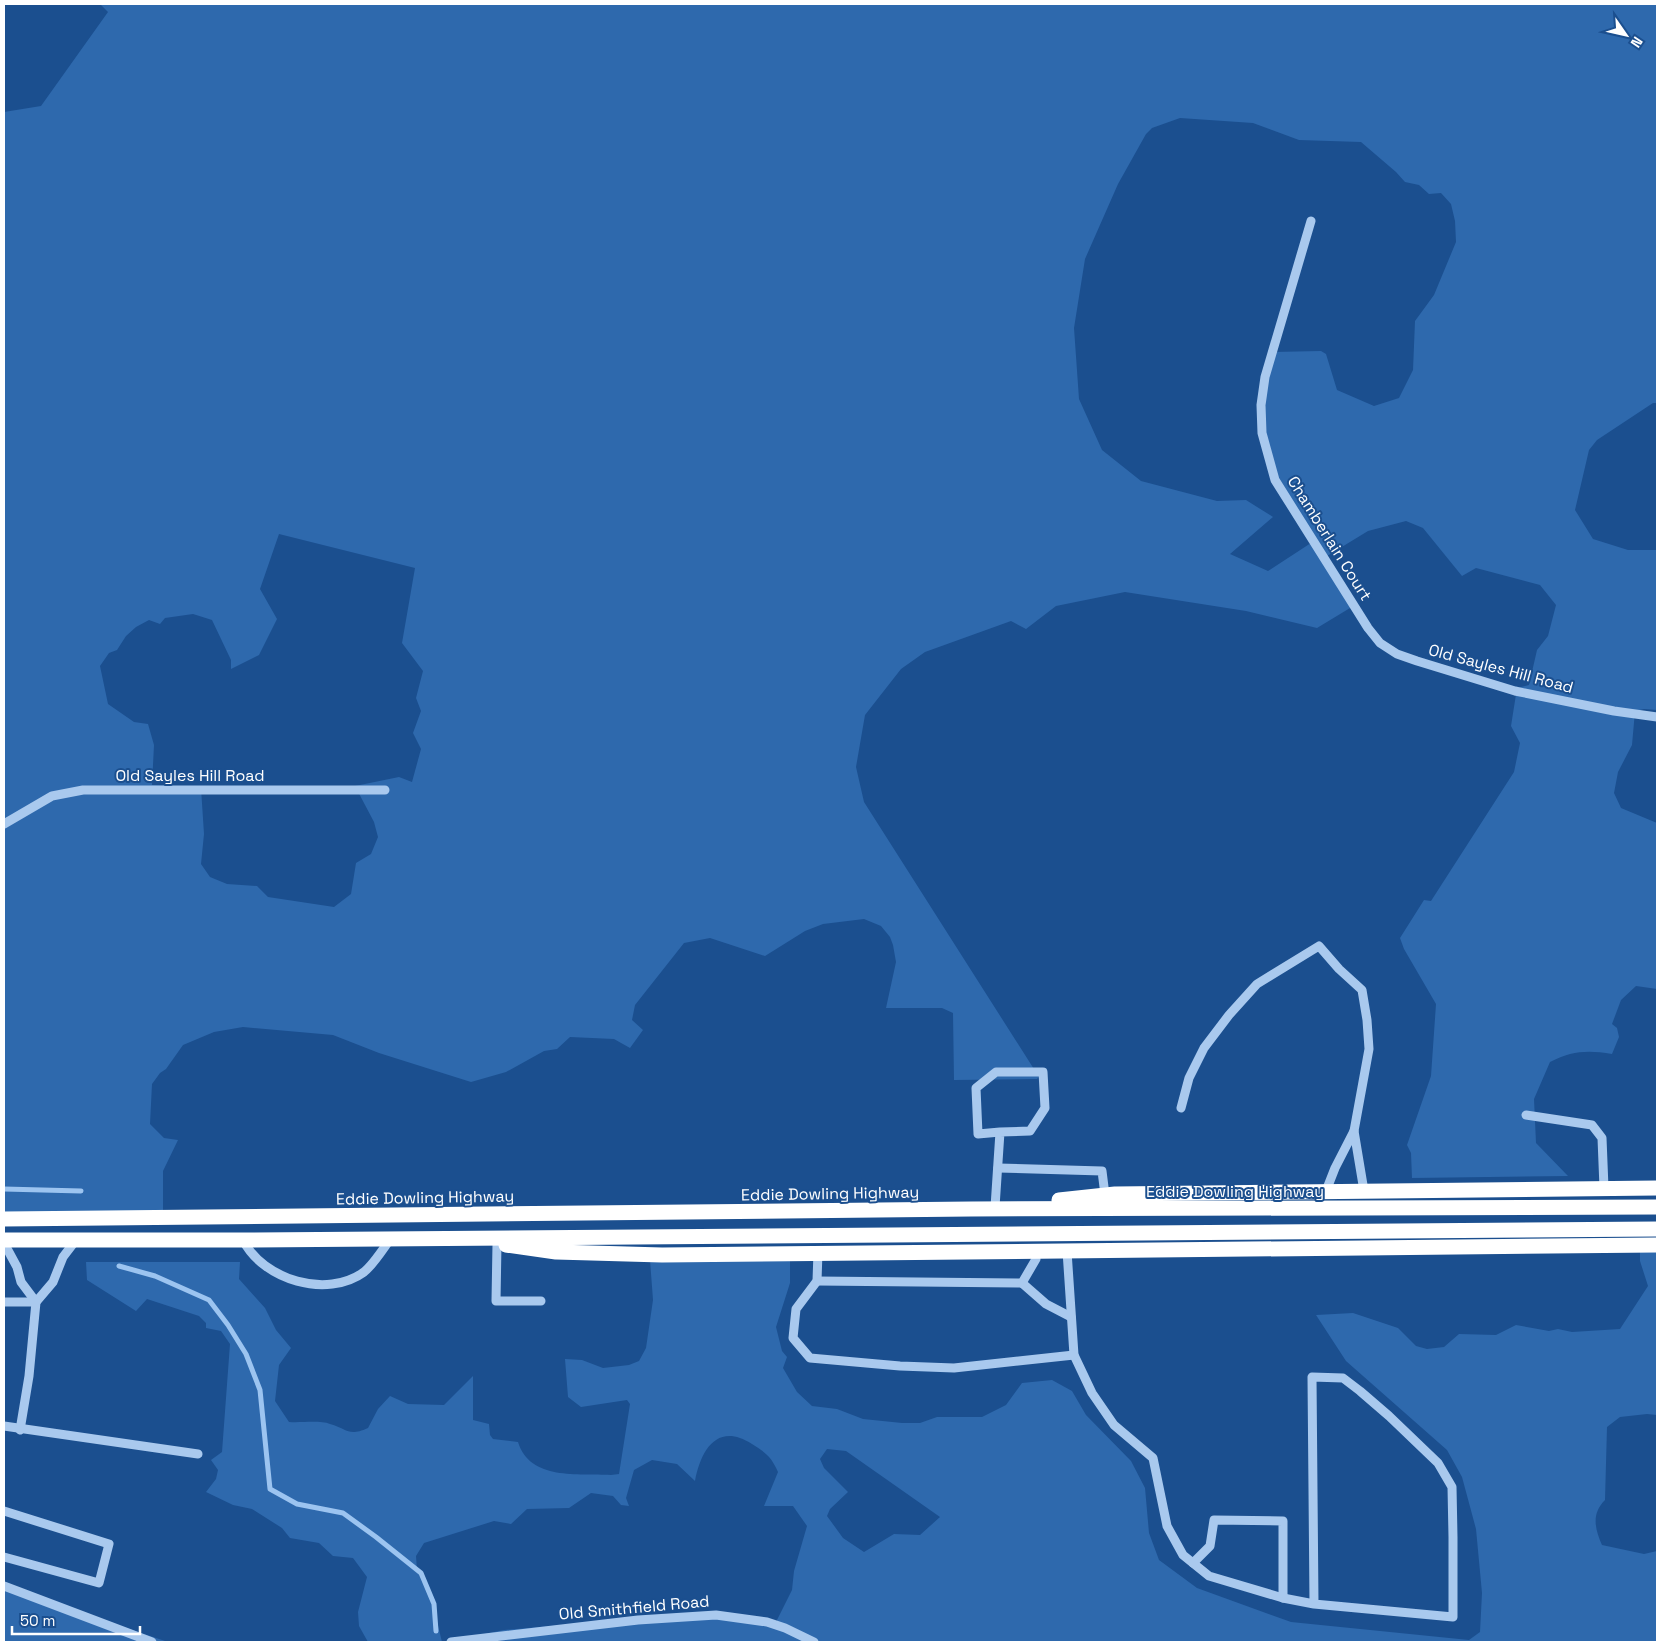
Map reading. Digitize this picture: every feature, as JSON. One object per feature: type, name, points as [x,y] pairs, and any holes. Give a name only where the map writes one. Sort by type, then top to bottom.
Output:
[{"type":"highway","points":[[971,1209],[1105,1195],[1657,1188]]},
{"type":"highway","name":"Eddie Dowling Highway","points":[[4,1219],[971,1209],[1657,1207]]},
{"type":"highway","points":[[4,1242],[1657,1229]]},
{"type":"highway","points":[[445,1238],[556,1252],[662,1255],[1657,1245]]},
{"type":"street","name":"Chamberlain Court","points":[[1311,222],[1266,377],[1261,405],[1262,433],[1276,480],[1368,628],[1380,643],[1397,654]]},
{"type":"street","name":"Old Sayles Hill Road","points":[[1397,654],[1515,691],[1614,711],[1657,717]]},
{"type":"street","name":"Old Sayles Hill Road","points":[[4,824],[52,796],[83,790],[384,790]]},
{"type":"street","points":[[1181,1108],[1189,1078],[1204,1048],[1229,1015],[1257,984],[1318,946],[1338,969],[1362,990],[1369,1049],[1354,1131],[1335,1168],[1326,1191]]},
{"type":"street","points":[[996,1072],[1043,1072],[1045,1108],[1030,1131],[1000,1132],[978,1134],[976,1088],[996,1072]]},
{"type":"street","points":[[1526,1116],[1592,1125],[1602,1138],[1604,1188]]},
{"type":"street","points":[[1354,1131],[1364,1191]]},
{"type":"street","points":[[995,1206],[1000,1132]]},
{"type":"street","points":[[998,1168],[1102,1171],[1105,1195]]},
{"type":"street","points":[[243,1240],[255,1256],[276,1274],[301,1282],[337,1284],[348,1281],[365,1271],[391,1238]]},
{"type":"street","points":[[20,1429],[29,1376],[36,1302],[53,1282],[64,1257],[76,1240]]},
{"type":"street","points":[[4,1242],[17,1267],[21,1282],[36,1302]]},
{"type":"street","points":[[497,1244],[496,1301],[541,1301]]},
{"type":"street","points":[[1022,1283],[1036,1259],[1035,1250]]},
{"type":"street","points":[[1067,1251],[1074,1355],[1092,1393],[1114,1425],[1153,1458],[1167,1526],[1183,1555],[1209,1576],[1283,1598],[1314,1604],[1453,1617],[1452,1487],[1438,1463],[1389,1416],[1342,1378],[1312,1377],[1314,1604]]},
{"type":"street","points":[[818,1252],[817,1282],[796,1309],[793,1338],[810,1358],[900,1366],[954,1368],[1074,1355]]},
{"type":"street","points":[[817,1282],[1022,1283],[1046,1304],[1071,1317]]},
{"type":"street","points":[[4,1302],[36,1302]]},
{"type":"street","points":[[4,1426],[198,1454]]},
{"type":"street","points":[[4,1511],[109,1544],[100,1583],[4,1557]]},
{"type":"street","points":[[1193,1563],[1210,1546],[1214,1520],[1284,1521],[1283,1598]]},
{"type":"street","points":[[4,1586],[152,1642]]},
{"type":"street","name":"Old Smithfield Road","points":[[452,1642],[638,1620],[716,1615],[767,1622],[814,1642]]},
{"type":"shaded area","points":[[100,4],[1657,4],[1657,403],[1653,403],[1597,440],[1589,450],[1575,510],[1593,539],[1628,550],[1657,550],[1657,710],[1644,709],[1635,711],[1632,745],[1618,772],[1614,793],[1621,808],[1657,823],[1657,989],[1636,986],[1621,1000],[1612,1024],[1617,1028],[1619,1037],[1612,1054],[1580,1052],[1550,1062],[1534,1099],[1536,1143],[1568,1176],[1412,1178],[1411,1153],[1407,1145],[1431,1076],[1436,1004],[1404,949],[1400,938],[1424,900],[1431,901],[1514,772],[1520,743],[1511,726],[1517,688],[1529,685],[1537,650],[1548,636],[1556,605],[1540,585],[1476,568],[1462,576],[1423,528],[1406,521],[1368,531],[1327,556],[1355,605],[1317,628],[1246,611],[1125,592],[1056,606],[1026,629],[1011,621],[925,652],[901,669],[865,715],[856,767],[864,802],[1039,1077],[1037,1079],[954,1080],[953,1013],[942,1008],[886,1008],[896,962],[890,937],[881,926],[864,919],[823,924],[805,931],[765,956],[710,938],[684,943],[635,1005],[632,1020],[643,1030],[630,1048],[614,1039],[570,1037],[557,1049],[544,1051],[506,1072],[471,1082],[379,1053],[333,1035],[243,1027],[214,1032],[183,1045],[166,1069],[160,1073],[152,1084],[150,1124],[164,1138],[178,1140],[163,1171],[163,1212],[4,1214],[4,112],[41,106],[108,12]],"holes":[[[1180,118],[1253,123],[1299,140],[1361,142],[1405,182],[1419,185],[1429,194],[1441,193],[1451,204],[1455,221],[1456,242],[1434,295],[1415,321],[1413,370],[1399,398],[1374,406],[1337,390],[1326,354],[1321,351],[1273,352],[1268,376],[1263,427],[1275,473],[1314,541],[1268,571],[1230,554],[1273,517],[1246,500],[1217,501],[1141,481],[1102,450],[1079,399],[1074,328],[1085,259],[1118,184],[1146,134],[1152,128]],[[279,534],[415,568],[402,643],[423,671],[416,698],[421,711],[413,733],[421,749],[412,782],[399,777],[355,786],[374,822],[378,837],[371,854],[356,863],[351,894],[334,907],[268,897],[257,886],[227,884],[210,877],[201,864],[204,834],[201,788],[152,785],[154,745],[148,724],[134,722],[108,704],[100,666],[109,653],[117,650],[126,636],[136,627],[149,620],[160,624],[165,618],[193,614],[212,620],[231,660],[231,669],[259,655],[277,619],[260,589]]]},
{"type":"shaded area","points":[[1657,1246],[1657,1415],[1647,1414],[1620,1417],[1607,1427],[1605,1500],[1596,1516],[1596,1527],[1602,1545],[1644,1554],[1657,1551],[1657,1642],[445,1642],[504,1630],[691,1614],[776,1622],[792,1590],[794,1571],[807,1526],[793,1506],[764,1506],[778,1472],[768,1455],[740,1438],[730,1436],[713,1442],[707,1449],[695,1481],[677,1464],[652,1460],[634,1470],[626,1498],[629,1506],[621,1505],[613,1496],[591,1493],[569,1508],[527,1509],[511,1524],[494,1521],[424,1543],[416,1556],[417,1570],[431,1597],[442,1642],[368,1642],[359,1626],[358,1612],[367,1577],[353,1558],[333,1556],[319,1543],[290,1538],[282,1528],[252,1509],[233,1505],[206,1492],[216,1479],[218,1470],[211,1460],[222,1452],[230,1344],[221,1331],[206,1328],[206,1323],[199,1316],[147,1299],[136,1311],[87,1280],[86,1262],[240,1262],[239,1279],[265,1308],[276,1330],[291,1348],[279,1365],[275,1401],[289,1422],[321,1422],[352,1432],[361,1431],[368,1428],[378,1409],[390,1396],[408,1404],[444,1405],[473,1376],[473,1420],[489,1424],[490,1435],[493,1439],[518,1442],[524,1455],[544,1469],[570,1474],[611,1475],[619,1474],[630,1404],[627,1400],[581,1407],[568,1397],[565,1359],[582,1360],[603,1368],[629,1365],[639,1361],[646,1348],[653,1300],[650,1260],[790,1260],[790,1283],[776,1327],[782,1351],[787,1357],[783,1368],[797,1392],[812,1406],[837,1409],[863,1419],[902,1423],[920,1423],[937,1417],[982,1417],[1006,1405],[1022,1383],[1052,1380],[1072,1391],[1086,1415],[1131,1461],[1145,1488],[1149,1533],[1159,1560],[1197,1588],[1291,1622],[1469,1640],[1480,1632],[1482,1593],[1476,1529],[1462,1477],[1447,1450],[1346,1361],[1316,1315],[1353,1313],[1398,1328],[1416,1346],[1427,1349],[1444,1347],[1459,1334],[1496,1335],[1516,1325],[1549,1331],[1558,1329],[1572,1332],[1620,1329],[1648,1286],[1640,1261],[1640,1251]],"holes":[[[827,1449],[846,1451],[940,1517],[920,1535],[894,1534],[864,1552],[843,1538],[827,1516],[830,1509],[848,1492],[824,1468],[820,1459]]]},
{"type":"shaded area","points":[[4,1587],[168,1642],[4,1642]]},
{"type":"waterway","points":[[4,1189],[81,1191]]},
{"type":"waterway","points":[[119,1266],[155,1276],[209,1300],[228,1325],[246,1354],[260,1390],[270,1489],[297,1504],[343,1513],[421,1573],[434,1604],[436,1631]]}]
